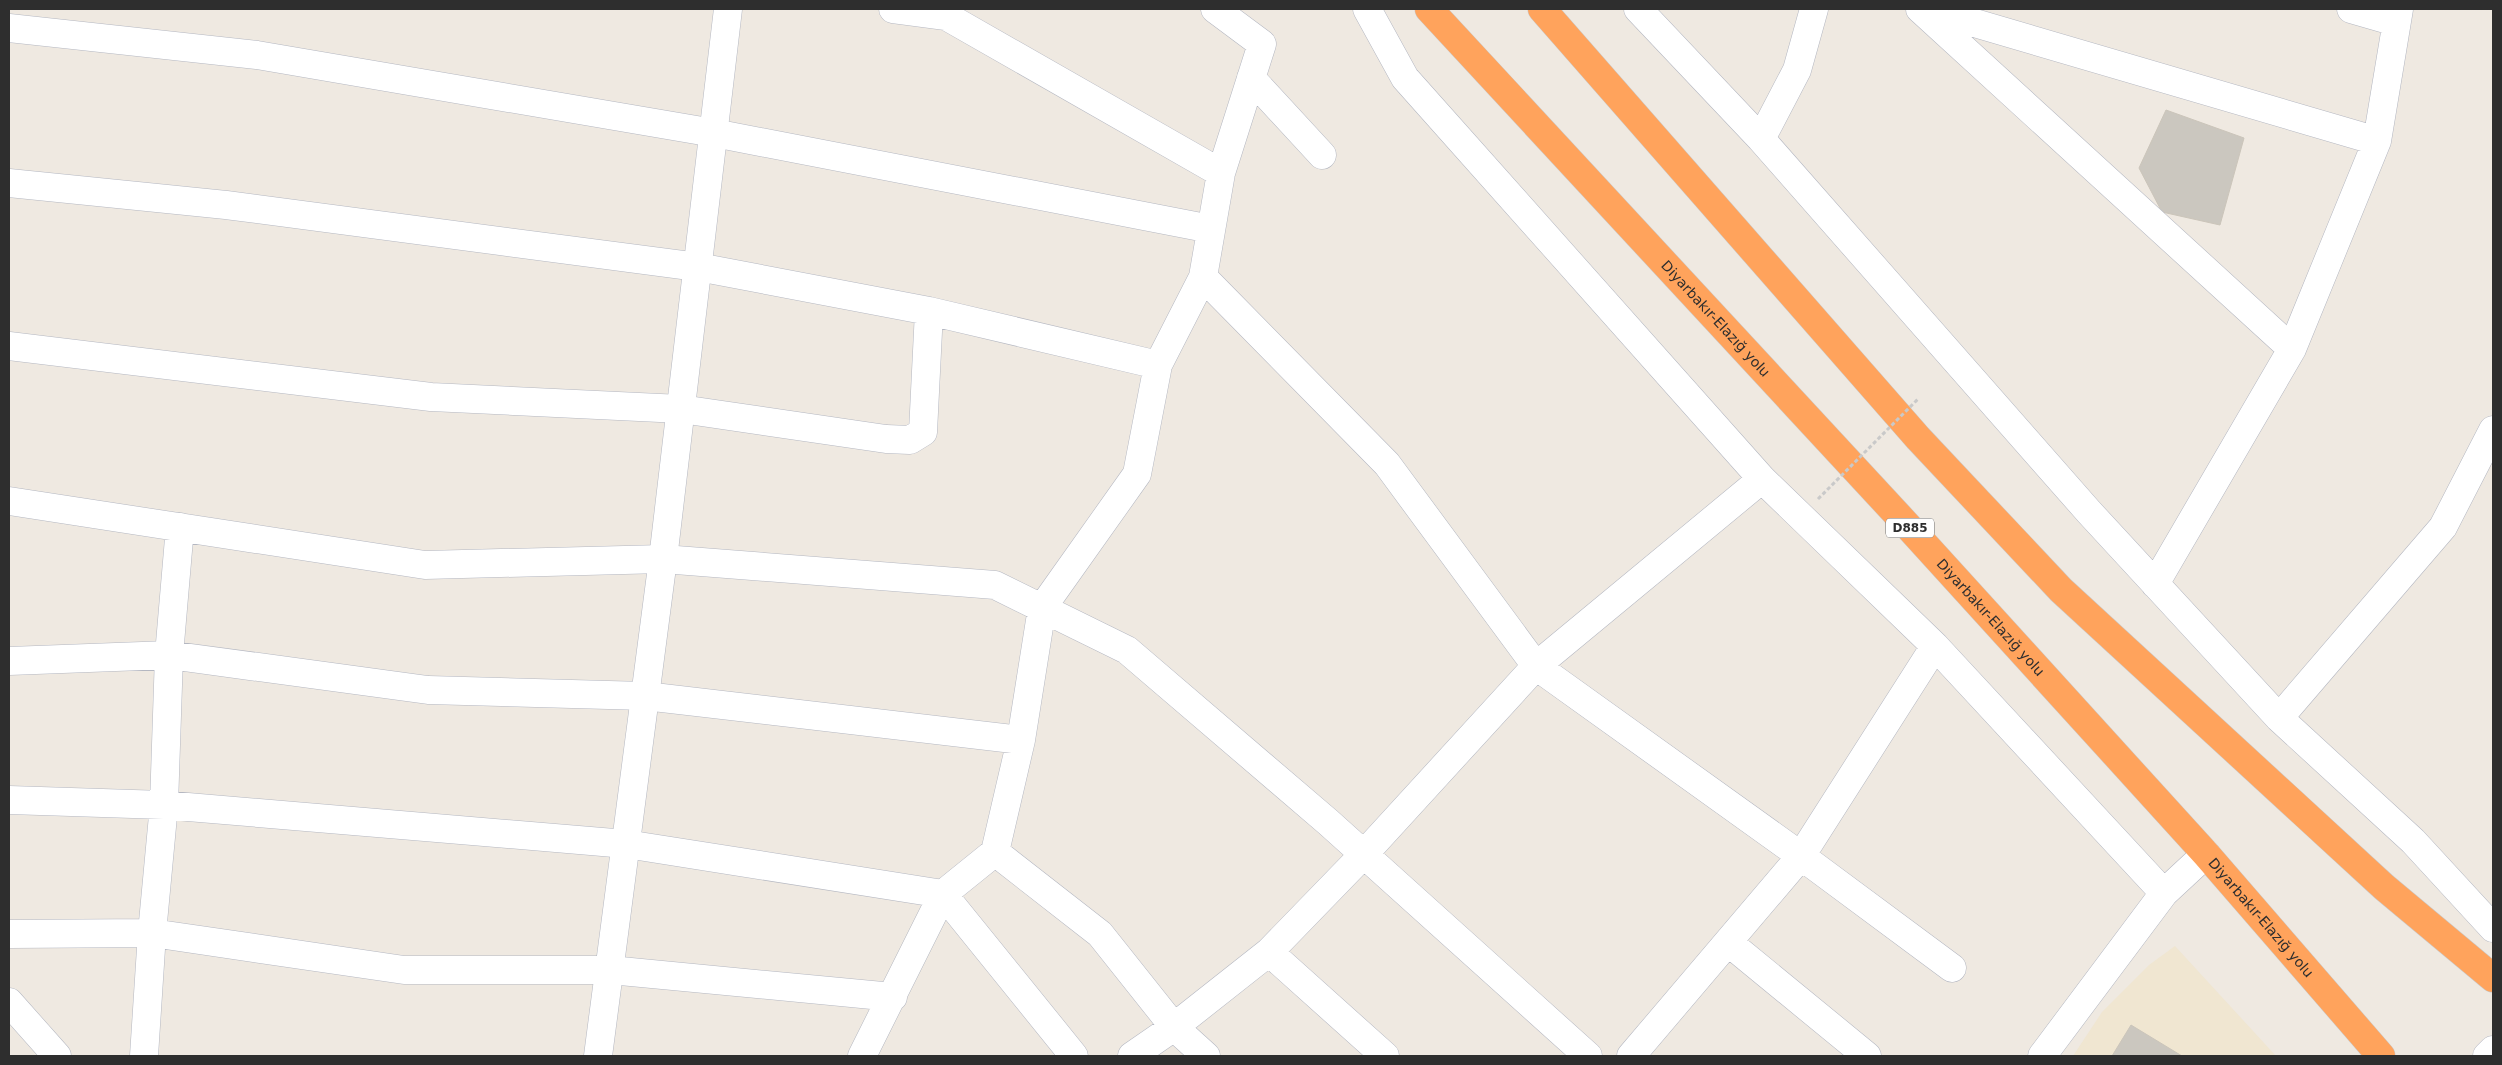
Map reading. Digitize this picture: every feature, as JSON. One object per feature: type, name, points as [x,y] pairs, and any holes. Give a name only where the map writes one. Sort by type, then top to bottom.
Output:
[{"type":"highway","name":"Diyarbakır-Elazığ yolu","points":[[1429,9],[1899,516],[2206,854],[2380,1056]]},
{"type":"highway","points":[[1542,9],[1918,438],[2061,590],[2384,887],[2493,978]]},
{"type":"street","points":[[598,1056],[663,558],[728,9]]},
{"type":"street","points":[[893,9],[946,13],[1221,173]]},
{"type":"street","points":[[862,1056],[943,894],[994,852],[1021,740],[1042,608],[1137,474],[1158,365],[1203,277],[1221,173],[1262,44],[1215,9]]},
{"type":"street","points":[[1367,9],[1405,78],[1762,479],[1934,646],[2164,893]]},
{"type":"street","points":[[1638,9],[1761,139],[2155,584],[2279,718],[2412,841],[2493,928]]},
{"type":"street","points":[[1761,139],[1797,70],[1814,9]]},
{"type":"street","points":[[1920,9],[2292,348]]},
{"type":"street","points":[[1927,9],[2377,141]]},
{"type":"street","points":[[2155,584],[2292,348],[2377,141],[2397,15],[2351,9]]},
{"type":"street","points":[[9,28],[257,55],[714,133],[1211,229]]},
{"type":"street","points":[[1251,78],[1322,155]]},
{"type":"street","points":[[9,183],[226,205],[698,267],[929,311],[1158,365]]},
{"type":"street","points":[[1203,277],[1387,464],[1536,666],[1801,856],[1952,968]]},
{"type":"street","points":[[9,346],[431,397],[681,409],[886,439],[910,440],[923,432],[929,311]]},
{"type":"street","points":[[2279,718],[2443,527],[2493,430]]},
{"type":"street","points":[[1132,1056],[1174,1027],[1269,952],[1364,854],[1536,666],[1762,479]]},
{"type":"street","points":[[9,501],[425,565],[663,558],[995,585],[1127,650],[1364,854],[1588,1056]]},
{"type":"street","points":[[144,1056],[152,933],[164,805],[169,655],[180,527]]},
{"type":"street","points":[[1631,1056],[1801,856],[1934,646]]},
{"type":"street","points":[[9,661],[169,655],[428,690],[645,696],[1021,740]]},
{"type":"street","points":[[9,800],[164,805],[626,844],[943,894],[1074,1056]]},
{"type":"street","points":[[994,852],[1100,934],[1174,1027],[1206,1056]]},
{"type":"street","points":[[2042,1056],[2164,893],[2206,854]]},
{"type":"street","points":[[9,934],[152,933],[404,970],[610,970],[892,997]]},
{"type":"street","points":[[1728,942],[1867,1056]]},
{"type":"street","points":[[1269,952],[1385,1056]]},
{"type":"street","points":[[9,1002],[55,1056]]},
{"type":"street","points":[[2487,1056],[2493,1050]]},
{"type":"path","points":[[1818,499],[1919,398]]},
{"type":"shaded area","points":[[2175,946],[2276,1056],[2073,1056],[2102,1012],[2149,965]]},
{"type":"building","points":[[2166,110],[2244,138],[2220,225],[2162,212],[2139,168]]},
{"type":"building","points":[[2131,1025],[2182,1056],[2112,1056]]}]
